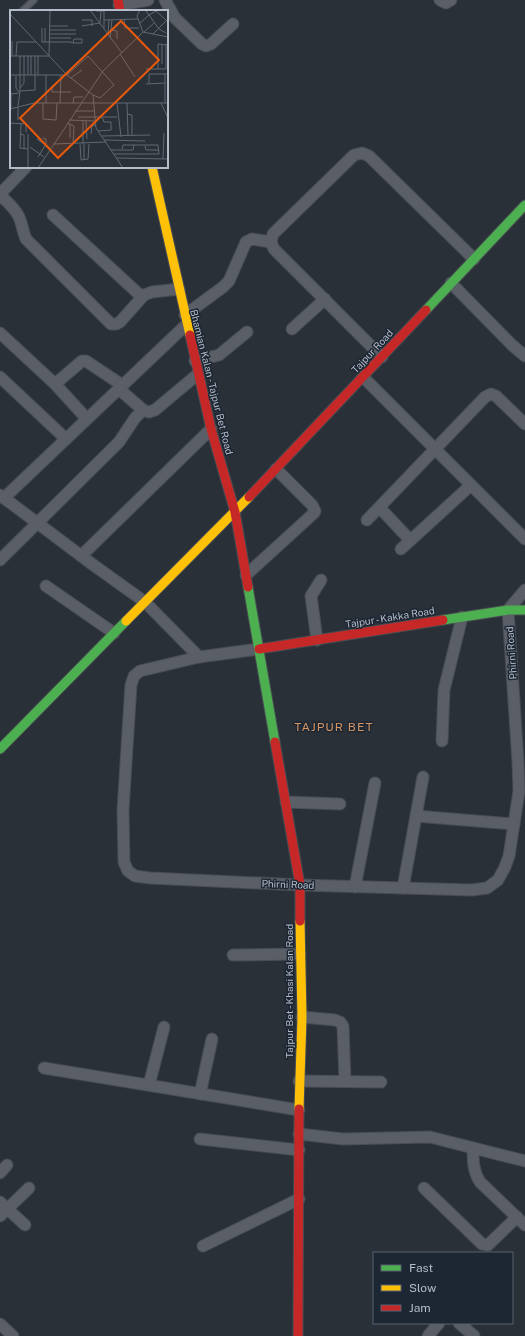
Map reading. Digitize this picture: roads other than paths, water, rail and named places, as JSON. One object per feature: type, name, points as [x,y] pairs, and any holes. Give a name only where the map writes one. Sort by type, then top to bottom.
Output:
[{"type":"street","points":[[119,5],[148,0]]},
{"type":"street","points":[[165,0],[175,18],[206,46],[211,44],[233,24]]},
{"type":"street","points":[[440,0],[446,3],[451,0]]},
{"type":"street","points":[[270,242],[273,234],[354,155],[362,153],[369,156],[474,259]]},
{"type":"street","points":[[25,168],[0,194],[20,218],[22,231],[26,239],[111,324],[120,322],[144,295],[152,292],[179,289]]},
{"type":"street","name":"Bhamian Kalan - Tajpur Bet Road","points":[[152,168],[211,429],[235,512],[259,649]]},
{"type":"street","name":"Tajpur Road","points":[[0,749],[235,512],[525,205]]},
{"type":"street","points":[[53,215],[142,298]]},
{"type":"street","points":[[200,657],[145,602],[2,497],[66,439],[186,320],[229,281],[246,242],[252,239],[270,242]]},
{"type":"street","points":[[270,242],[274,249],[382,357]]},
{"type":"street","points":[[451,283],[512,345],[525,356]]},
{"type":"street","points":[[292,329],[325,299]]},
{"type":"street","points":[[195,361],[219,355],[247,332]]},
{"type":"street","points":[[0,333],[55,384],[87,419]]},
{"type":"street","points":[[55,384],[82,361],[86,361],[120,387],[143,410],[149,412],[155,410],[198,374]]},
{"type":"street","points":[[363,376],[525,540]]},
{"type":"street","points":[[0,377],[66,439]]},
{"type":"street","points":[[367,520],[436,450],[485,397],[491,394],[496,396],[525,424]]},
{"type":"street","points":[[0,560],[119,442],[135,418],[143,410]]},
{"type":"street","points":[[81,556],[211,429]]},
{"type":"street","points":[[246,575],[315,511],[312,505],[276,469]]},
{"type":"street","points":[[401,549],[471,485]]},
{"type":"street","points":[[380,508],[410,540]]},
{"type":"street","points":[[317,640],[311,596],[321,580]]},
{"type":"street","points":[[46,586],[114,634]]},
{"type":"street","points":[[508,610],[525,590]]},
{"type":"street","name":"Tajpur - Kakka Road","points":[[259,649],[508,610],[525,610]]},
{"type":"street","name":"Phirni Road","points":[[259,649],[200,657],[140,671],[134,676],[131,685],[123,810],[124,862],[128,870],[135,876],[150,878],[355,887],[472,890],[486,888],[498,880],[509,856],[519,791],[508,610]]},
{"type":"street","points":[[442,741],[444,690],[462,617]]},
{"type":"street","name":"Tajpur Bet - Khasi Kalan Road","points":[[259,649],[300,885],[302,1017],[299,1081],[298,1336]]},
{"type":"street","points":[[403,888],[423,778]]},
{"type":"street","points":[[355,887],[375,783]]},
{"type":"street","points":[[286,802],[340,804]]},
{"type":"street","points":[[416,816],[514,824]]},
{"type":"street","points":[[233,955],[300,954]]},
{"type":"street","points":[[302,1017],[335,1020],[340,1022],[343,1026],[345,1081]]},
{"type":"street","points":[[149,1085],[164,1026]]},
{"type":"street","points":[[200,1094],[212,1039]]},
{"type":"street","points":[[44,1068],[299,1110]]},
{"type":"street","points":[[299,1081],[381,1082]]},
{"type":"street","points":[[299,1134],[343,1139],[430,1137],[520,1160],[525,1170]]},
{"type":"street","points":[[200,1140],[299,1150]]},
{"type":"street","points":[[424,1188],[482,1244],[488,1246],[521,1221],[480,1182],[476,1176],[473,1148]]},
{"type":"street","points":[[25,1225],[2,1209],[29,1188]]},
{"type":"street","points":[[203,1246],[299,1199]]},
{"type":"street","points":[[0,1324],[13,1336]]},
{"type":"street","points":[[428,1336],[438,1324]]},
{"type":"street","points":[[460,1324],[474,1336]]},
{"type":"lane","points":[[23,10],[34,0]]},
{"type":"district","name":"TAJPUR BET","points":[[334,727]]}]
